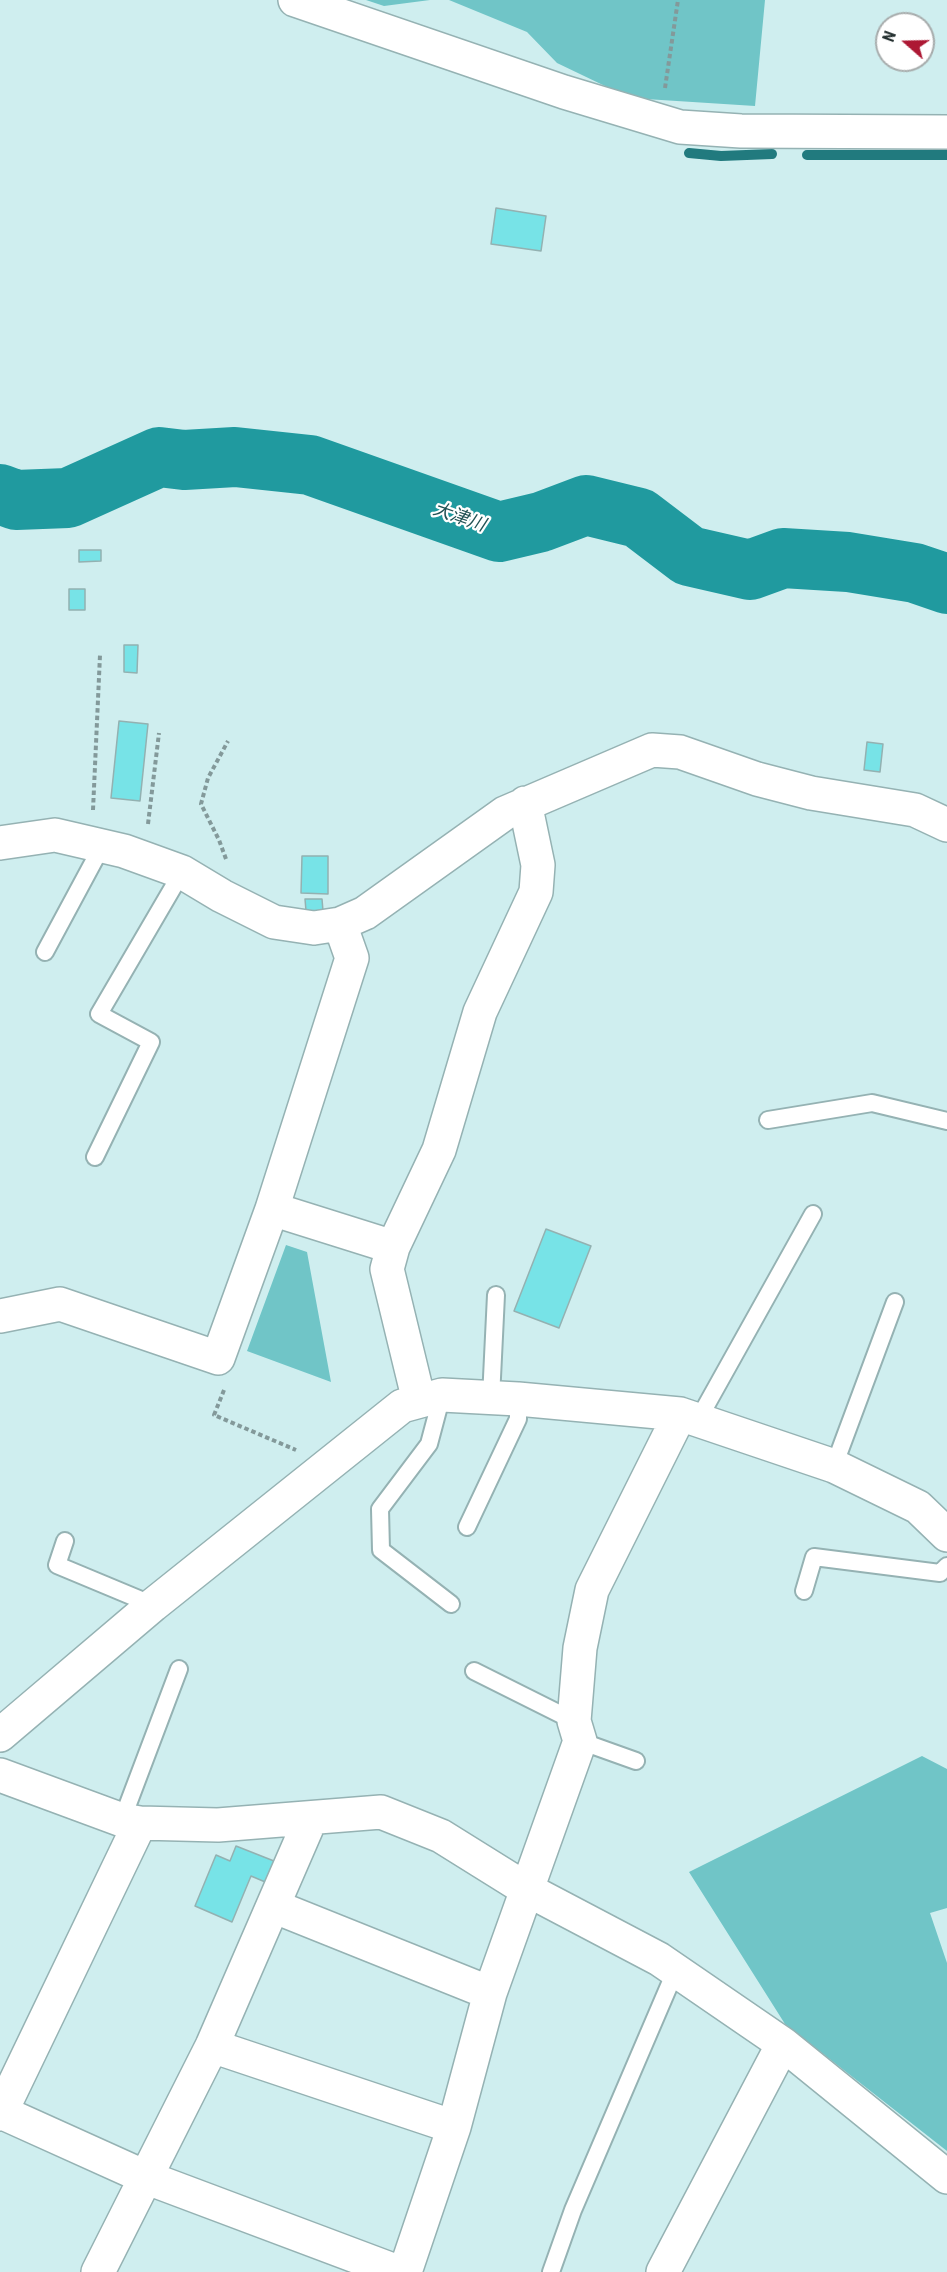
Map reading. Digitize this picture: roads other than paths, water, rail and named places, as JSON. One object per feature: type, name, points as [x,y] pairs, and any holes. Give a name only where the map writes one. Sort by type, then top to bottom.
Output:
[{"type":"street","points":[[295,0],[564,92],[680,127],[741,131],[947,132]]},
{"type":"street","points":[[0,843],[55,835],[97,844],[182,872],[222,896],[274,922],[314,928],[340,924],[365,912],[505,813],[652,750],[680,752],[757,779],[811,794],[915,810],[947,825]]},
{"type":"street","points":[[430,1398],[387,1269],[393,1247],[439,1150],[480,1012],[536,892],[538,865],[525,803]]},
{"type":"street","points":[[0,1316],[60,1304],[218,1358],[272,1209],[352,958],[340,924]]},
{"type":"street","points":[[272,1209],[393,1247]]},
{"type":"street","points":[[0,1735],[153,1605],[402,1406],[430,1398],[505,1399],[689,1417],[834,1466],[918,1507],[947,1535]]},
{"type":"street","points":[[405,2272],[454,2127],[490,1993],[577,1731],[580,1648],[592,1590],[689,1417]]},
{"type":"street","points":[[0,1775],[131,1821],[218,1825],[381,1812],[441,1836],[526,1889],[659,1959],[783,2044],[947,2177]]},
{"type":"street","points":[[98,2272],[212,2046],[311,1818]]},
{"type":"street","points":[[131,1821],[0,2113],[145,2176],[398,2272]]},
{"type":"street","points":[[273,1906],[490,1993]]},
{"type":"street","points":[[663,2272],[783,2044]]},
{"type":"street","points":[[212,2046],[454,2127]]},
{"type":"lane","points":[[45,952],[97,844]]},
{"type":"lane","points":[[95,1157],[151,1042],[99,1014],[182,872]]},
{"type":"lane","points":[[768,1120],[872,1103],[947,1121]]},
{"type":"lane","points":[[689,1417],[813,1214]]},
{"type":"lane","points":[[467,1527],[518,1419],[505,1399],[496,1295]]},
{"type":"lane","points":[[834,1466],[895,1302]]},
{"type":"lane","points":[[430,1398],[429,1444],[380,1509],[381,1550],[452,1604]]},
{"type":"lane","points":[[65,1541],[57,1565],[153,1605]]},
{"type":"lane","points":[[804,1591],[814,1557],[940,1573],[947,1566]]},
{"type":"lane","points":[[131,1821],[179,1669]]},
{"type":"lane","points":[[474,1671],[577,1731],[636,1761]]},
{"type":"lane","points":[[551,2272],[573,2210],[675,1972]]},
{"type":"waterway","points":[[689,153],[721,156],[772,154]]},
{"type":"waterway","points":[[807,155],[947,155]]},
{"type":"waterway","name":"大津川","points":[[0,494],[16,500],[68,498],[159,457],[184,460],[235,457],[310,465],[499,532],[541,522],[586,505],[639,518],[689,556],[750,570],[783,558],[848,562],[915,573],[947,584]]}]
